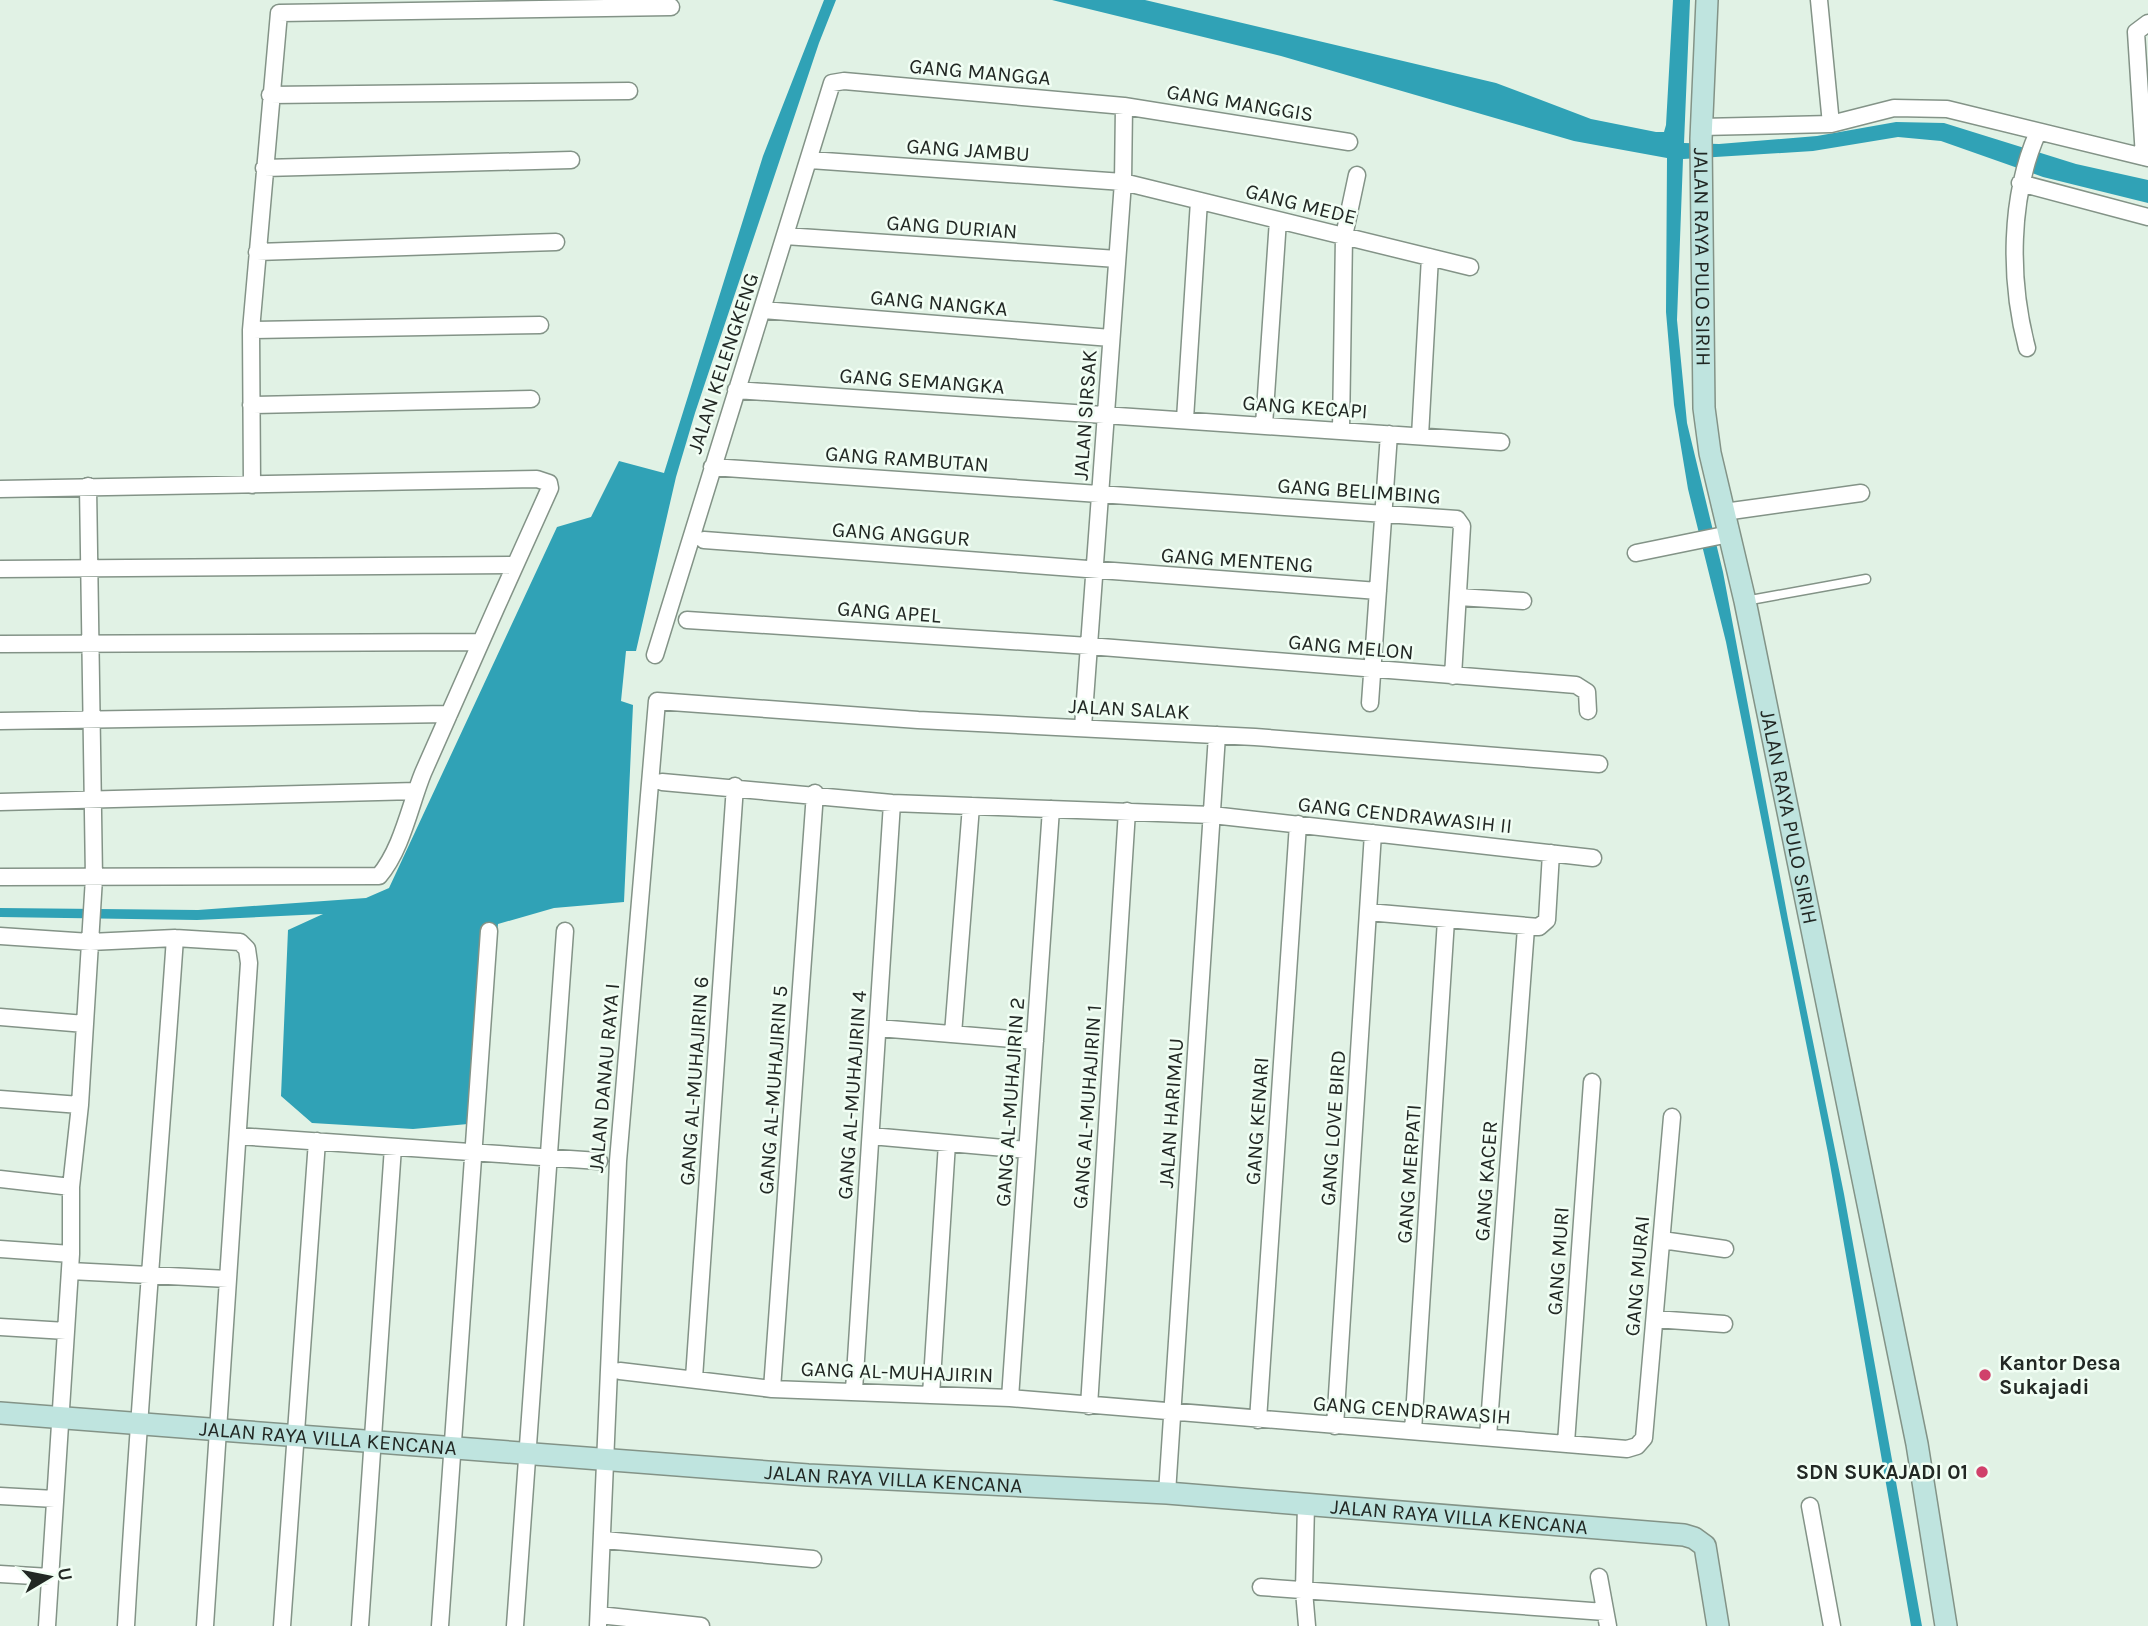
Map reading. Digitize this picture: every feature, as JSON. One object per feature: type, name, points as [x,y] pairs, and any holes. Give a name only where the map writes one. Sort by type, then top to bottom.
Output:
[{"type":"street","name":"JALAN RAYA PULO SIRIH","points":[[1707,0],[1701,133],[1704,408],[1726,535],[1745,601],[1917,1444],[1946,1626]]},
{"type":"street","points":[[1819,0],[1831,124]]},
{"type":"street","points":[[252,485],[251,330],[276,19],[283,12],[671,7]]},
{"type":"street","points":[[1701,133],[1831,124],[1894,108],[1919,106],[1947,109],[2035,137],[2146,157],[2136,32],[2148,23]]},
{"type":"street","name":"GANG MANGGA","points":[[832,83],[844,81],[1124,106]]},
{"type":"street","name":"JALAN KELENGKENG","points":[[655,655],[832,83]]},
{"type":"street","points":[[270,95],[629,91]]},
{"type":"street","name":"GANG MANGGIS","points":[[1124,106],[1349,142]]},
{"type":"street","name":"JALAN SIRSAK","points":[[1083,727],[1123,182],[1124,106]]},
{"type":"street","points":[[2027,348],[2017,311],[2021,179],[2035,137]]},
{"type":"street","points":[[264,168],[571,160]]},
{"type":"street","name":"GANG JAMBU","points":[[810,160],[1123,182]]},
{"type":"street","points":[[1341,430],[1344,236],[1357,175]]},
{"type":"street","points":[[2021,179],[2148,217]]},
{"type":"street","name":"GANG MEDE","points":[[1123,182],[1470,267]]},
{"type":"street","points":[[1185,419],[1199,201]]},
{"type":"street","points":[[1264,425],[1278,220]]},
{"type":"street","name":"GANG DURIAN","points":[[785,236],[1117,259]]},
{"type":"street","points":[[257,252],[556,242]]},
{"type":"street","points":[[1420,436],[1430,257]]},
{"type":"street","name":"GANG NANGKA","points":[[763,310],[1111,338]]},
{"type":"street","points":[[251,330],[540,325]]},
{"type":"street","name":"GANG SEMANGKA","points":[[736,390],[1106,414]]},
{"type":"street","points":[[251,405],[531,399]]},
{"type":"street","name":"GANG KECAPI","points":[[1106,414],[1501,442]]},
{"type":"street","points":[[1370,703],[1389,434]]},
{"type":"street","name":"GANG RAMBUTAN","points":[[712,467],[1100,493]]},
{"type":"street","points":[[0,489],[544,479],[550,488],[513,565],[416,791],[387,866],[379,876],[0,877]]},
{"type":"street","points":[[47,1626],[71,1254],[71,1187],[80,1105],[94,878],[88,486]]},
{"type":"street","name":"GANG BELIMBING","points":[[1100,493],[1383,516],[1458,519],[1462,526],[1454,676]]},
{"type":"street","points":[[1724,512],[1861,493]]},
{"type":"street","points":[[1636,554],[1726,535]]},
{"type":"street","name":"GANG ANGGUR","points":[[704,540],[1094,570]]},
{"type":"street","points":[[0,569],[513,565]]},
{"type":"street","name":"GANG MENTENG","points":[[1094,570],[1378,592]]},
{"type":"street","points":[[1458,597],[1523,601]]},
{"type":"street","name":"GANG APEL","points":[[687,620],[1089,646]]},
{"type":"street","points":[[0,643],[480,642]]},
{"type":"street","name":"GANG MELON","points":[[1089,646],[1576,685],[1587,692],[1588,711]]},
{"type":"street","name":"JALAN SALAK","points":[[657,701],[918,720],[1217,735],[1599,764]]},
{"type":"street","name":"JALAN DANAU RAYA I","points":[[598,1621],[604,1540],[603,1459],[618,1161],[657,701]]},
{"type":"street","points":[[0,721],[92,722],[449,714]]},
{"type":"street","name":"JALAN HARIMAU","points":[[1167,1493],[1217,735]]},
{"type":"street","name":"GANG CENDRAWASIH II","points":[[662,782],[815,793],[892,803],[1212,814],[1594,858]]},
{"type":"street","name":"GANG AL-MUHAJIRIN 6","points":[[694,1378],[736,786]]},
{"type":"street","points":[[0,802],[416,791]]},
{"type":"street","name":"GANG AL-MUHAJIRIN 5","points":[[772,1389],[815,793]]},
{"type":"street","name":"GANG AL-MUHAJIRIN 4","points":[[854,1390],[892,803]]},
{"type":"street","points":[[953,1034],[971,806]]},
{"type":"street","name":"GANG AL-MUHAJIRIN 2","points":[[1010,1398],[1051,808]]},
{"type":"street","name":"GANG AL-MUHAJIRIN 1","points":[[1089,1406],[1127,811]]},
{"type":"street","name":"GANG KENARI","points":[[1258,1420],[1298,824]]},
{"type":"street","name":"GANG LOVE BIRD","points":[[1335,1426],[1373,833]]},
{"type":"street","points":[[1368,912],[1526,928],[1539,927],[1547,920],[1551,853]]},
{"type":"street","name":"GANG MERPATI","points":[[1413,1431],[1446,919]]},
{"type":"street","name":"GANG KACER","points":[[1488,1437],[1526,928]]},
{"type":"street","points":[[440,1626],[489,931]]},
{"type":"street","points":[[515,1626],[565,931]]},
{"type":"street","points":[[0,936],[91,934],[175,938],[240,942],[247,949],[249,962],[205,1626]]},
{"type":"street","points":[[127,1626],[137,1422],[152,1275],[175,938]]},
{"type":"street","points":[[0,1017],[85,1024]]},
{"type":"street","points":[[878,1028],[1035,1041]]},
{"type":"street","name":"GANG MURI","points":[[1566,1443],[1592,1082]]},
{"type":"street","points":[[0,1099],[80,1105]]},
{"type":"street","name":"GANG MURAI","points":[[1644,1438],[1672,1117]]},
{"type":"street","points":[[238,1136],[599,1161]]},
{"type":"street","points":[[871,1136],[1027,1150]]},
{"type":"street","points":[[282,1626],[317,1142]]},
{"type":"street","points":[[932,1395],[947,1143]]},
{"type":"street","points":[[360,1626],[393,1147]]},
{"type":"street","points":[[0,1179],[71,1187]]},
{"type":"street","points":[[1662,1240],[1725,1248]]},
{"type":"street","points":[[0,1249],[71,1254]]},
{"type":"street","points":[[70,1271],[228,1279]]},
{"type":"street","points":[[1655,1319],[1724,1324]]},
{"type":"street","points":[[0,1327],[66,1331]]},
{"type":"street","name":"GANG AL-MUHAJIRIN","points":[[620,1371],[772,1389],[1010,1398],[1172,1413]]},
{"type":"street","name":"JALAN RAYA VILLA KENCANA","points":[[0,1413],[808,1475],[1167,1493],[1694,1538],[1704,1546],[1718,1626]]},
{"type":"street","name":"GANG CENDRAWASIH","points":[[1172,1413],[1627,1449],[1637,1446],[1644,1438]]},
{"type":"street","points":[[0,1496],[55,1499]]},
{"type":"street","points":[[1306,1504],[1304,1591],[1307,1626]]},
{"type":"street","points":[[1810,1506],[1832,1626]]},
{"type":"street","points":[[604,1540],[813,1559]]},
{"type":"street","points":[[0,1574],[50,1577]]},
{"type":"street","points":[[1261,1587],[1607,1619],[1599,1577]]},
{"type":"street","points":[[598,1621],[701,1626]]},
{"type":"lane","points":[[1745,601],[1866,579]]},
{"type":"water","points":[[824,0],[836,0],[819,43],[695,413],[676,477],[636,651],[626,651],[621,701],[633,705],[624,902],[554,908],[498,924],[481,1104],[468,1124],[413,1129],[312,1123],[281,1096],[288,930],[323,914],[197,920],[0,917],[0,908],[198,910],[366,898],[389,888],[557,527],[591,517],[619,461],[664,473],[763,156]]},
{"type":"water","points":[[1052,0],[1145,0],[1496,83],[1591,119],[1664,132],[1673,0],[1690,0],[1684,143],[1719,144],[1817,136],[1896,122],[1944,123],[2076,164],[2148,180],[2148,203],[2043,177],[1941,141],[1898,137],[1813,151],[1683,159],[1677,320],[1687,423],[1723,572],[1788,919],[1844,1194],[1922,1626],[1911,1626],[1828,1153],[1726,642],[1688,489],[1674,405],[1666,312],[1667,158],[1574,141],[1281,56]]},
{"type":"place","name":"Kantor Desa Sukajadi","points":[[1985,1375]]},
{"type":"place","name":"SDN SUKAJADI 01","points":[[1982,1472]]}]
